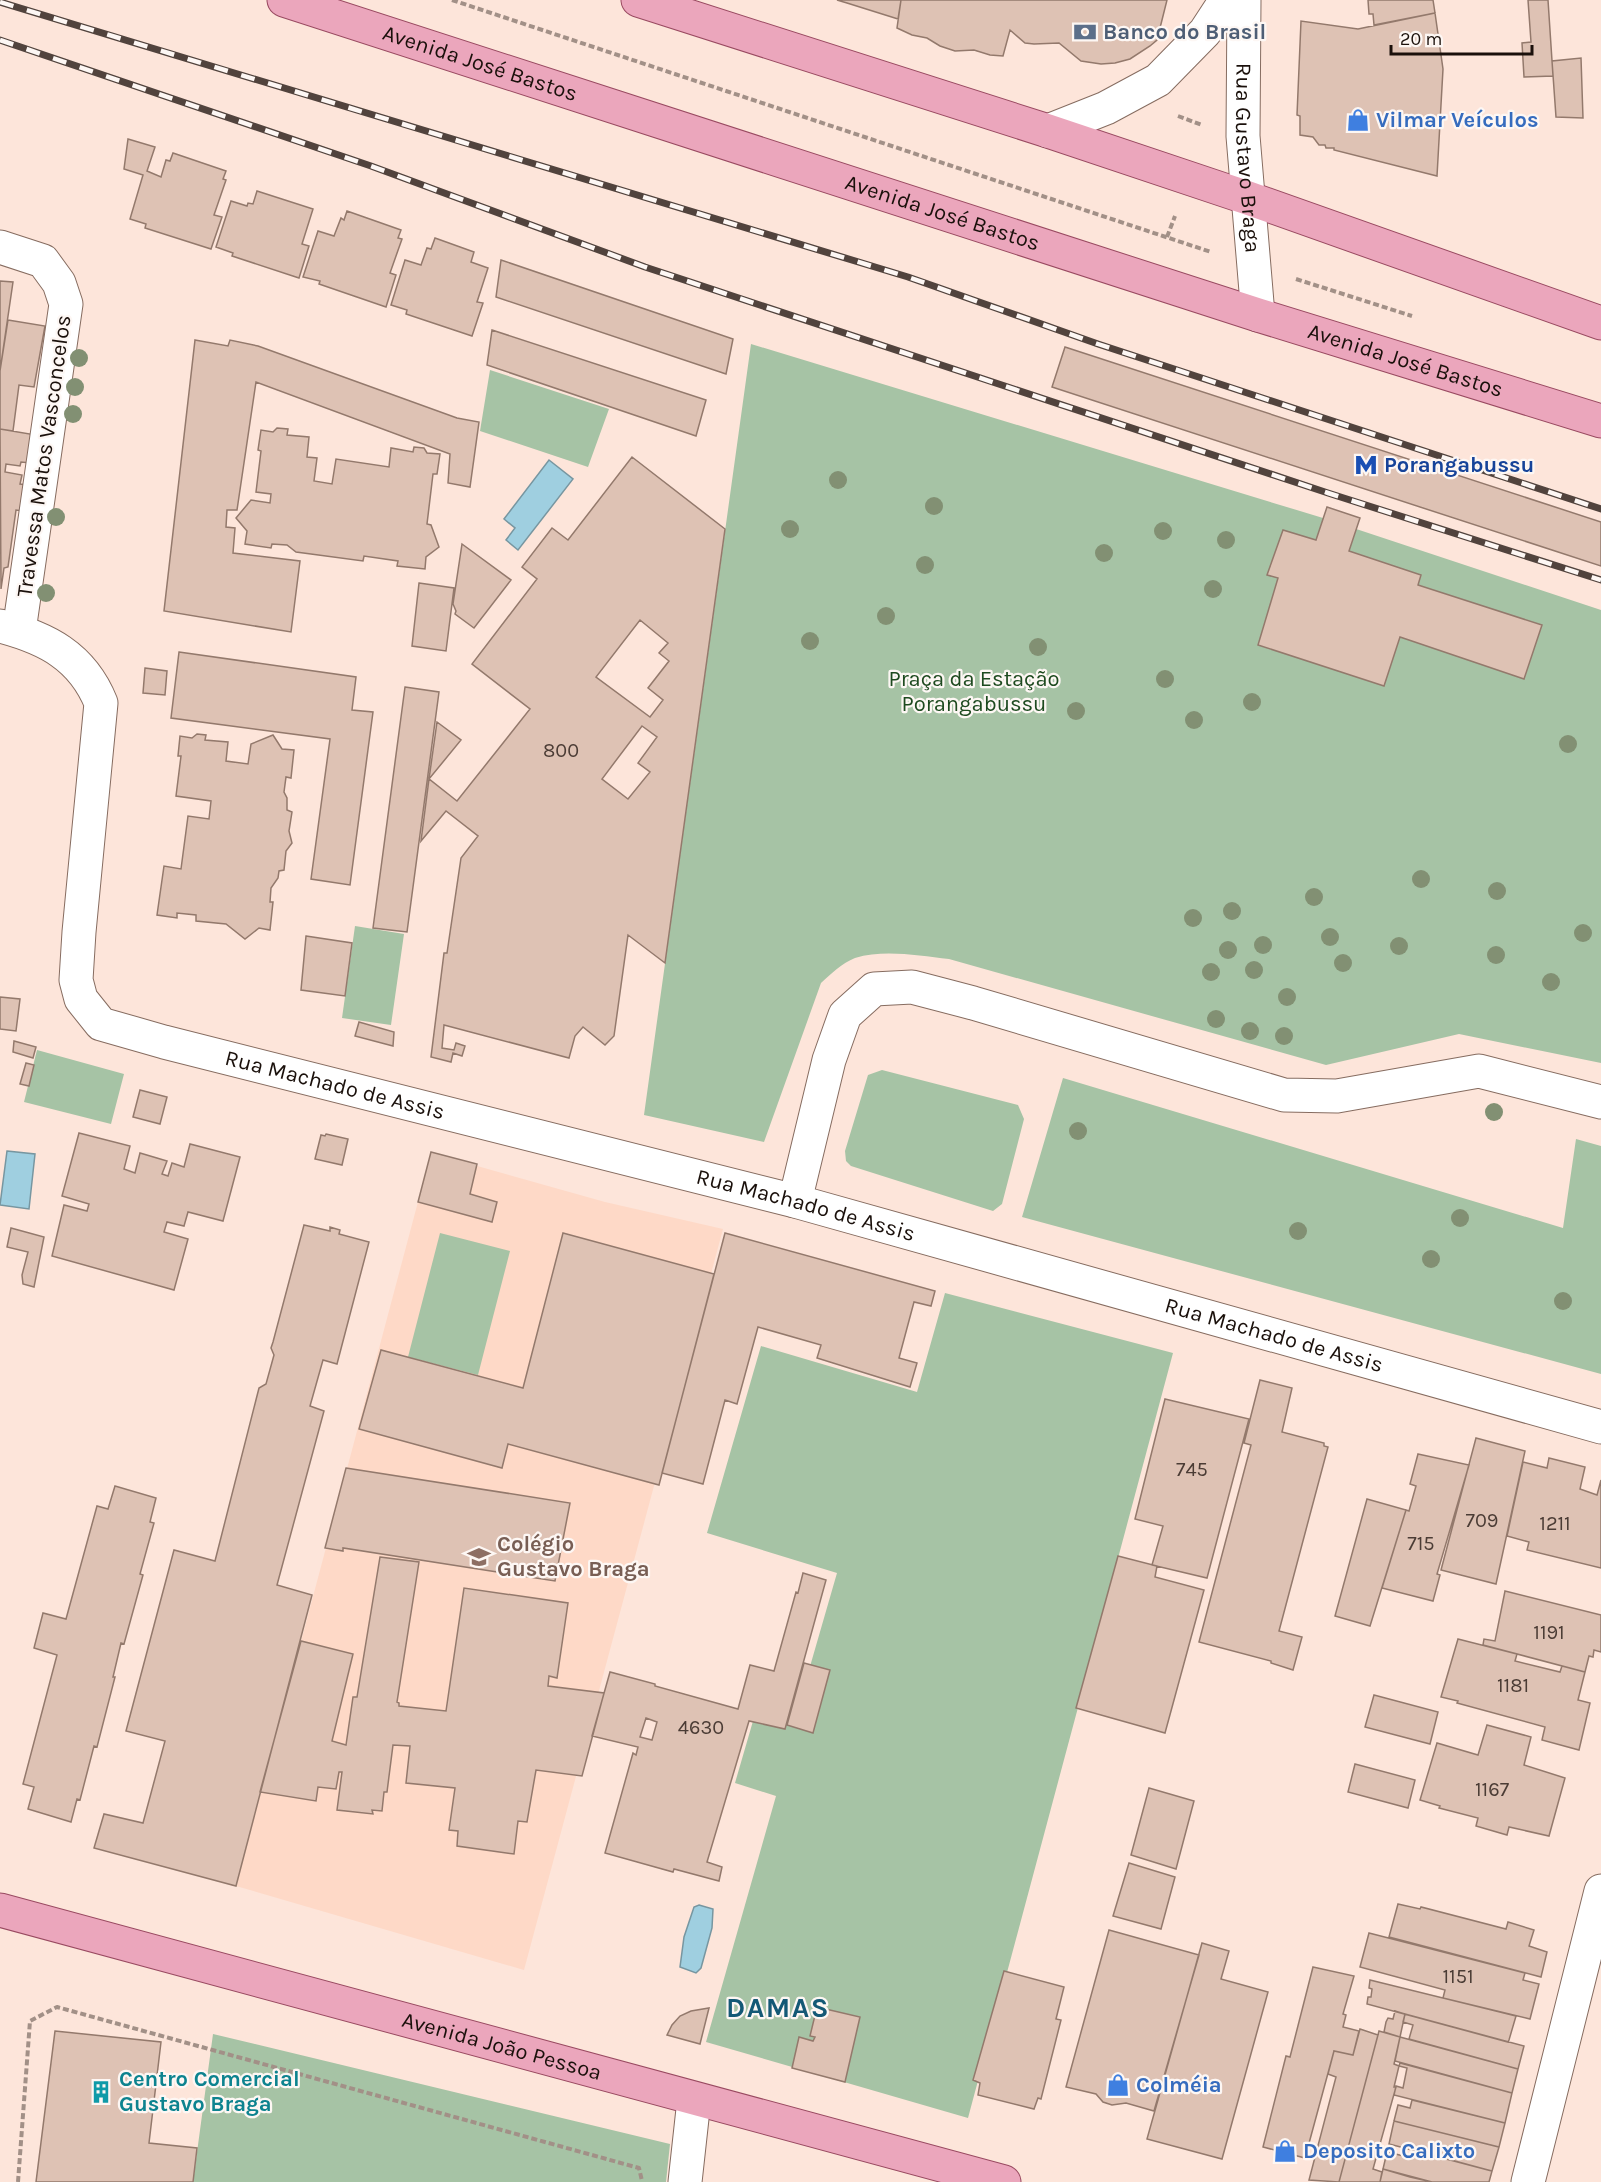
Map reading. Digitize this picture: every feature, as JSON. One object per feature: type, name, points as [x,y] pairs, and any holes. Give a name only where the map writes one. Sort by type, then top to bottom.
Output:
[{"type":"main road","name":"Avenida José Bastos","points":[[284,0],[329,7],[1258,315],[1601,421]]},
{"type":"main road","points":[[638,0],[1048,131],[1248,198],[1601,322]]},
{"type":"main road","name":"Avenida João Pessoa","points":[[0,1910],[694,2100],[1004,2182]]},
{"type":"street","points":[[1048,131],[1106,108],[1158,80],[1205,32],[1226,0]]},
{"type":"street","name":"Rua Gustavo Braga","points":[[1244,0],[1243,136],[1258,315]]},
{"type":"street","name":"Travessa Matos Vasconcelos","points":[[0,247],[43,261],[59,284],[66,304],[9,628]]},
{"type":"street","name":"Rua Machado de Assis","points":[[9,628],[65,652],[94,687],[101,703],[76,980],[81,999],[100,1024],[795,1201],[1601,1427]]},
{"type":"street","points":[[795,1201],[829,1060],[845,1015],[874,990],[912,987],[932,992],[1284,1095],[1336,1096],[1479,1071],[1601,1102]]},
{"type":"street","points":[[1528,2182],[1601,1891]]},
{"type":"street","points":[[685,2182],[694,2100]]},
{"type":"path","points":[[452,0],[1254,266],[1422,319]]},
{"type":"path","points":[[1175,116],[1206,126]]},
{"type":"path","points":[[1164,247],[1176,212]]},
{"type":"path","points":[[18,2182],[30,2021],[57,2007],[639,2169],[642,2182]]},
{"type":"shaded area","name":"Colégio Gustavo Braga","points":[[431,1153],[605,1202],[723,1229],[524,1970],[236,1886]]},
{"type":"green space","name":"Praça da Estação Porangabussu","points":[[751,344],[1323,518],[1601,610],[1601,1063],[1459,1034],[1326,1065],[949,959],[878,954],[850,960],[821,983],[764,1142],[644,1115]]},
{"type":"green space","points":[[490,370],[609,409],[588,467],[480,431]]},
{"type":"green space","points":[[355,926],[404,934],[391,1025],[342,1018]]},
{"type":"green space","points":[[37,1050],[124,1074],[111,1124],[24,1102]]},
{"type":"green space","points":[[882,1070],[1018,1105],[1024,1119],[1002,1204],[993,1211],[851,1166],[846,1161],[845,1151],[868,1075]]},
{"type":"green space","points":[[1063,1078],[1563,1228],[1576,1139],[1601,1146],[1601,1374],[1022,1217]]},
{"type":"green space","points":[[440,1233],[510,1251],[478,1375],[408,1357]]},
{"type":"green space","points":[[945,1293],[1173,1353],[968,2118],[706,2042],[776,1796],[735,1783],[760,1697],[798,1708],[837,1573],[707,1533],[761,1346],[917,1392]]},
{"type":"green space","points":[[213,2034],[670,2144],[666,2182],[193,2182]]},
{"type":"water","points":[[549,460],[573,479],[518,550],[506,540],[515,528],[504,519]]},
{"type":"water","points":[[7,1151],[35,1154],[29,1209],[0,1205]]},
{"type":"water","points":[[699,1905],[713,1909],[712,1928],[701,1968],[696,1973],[680,1967],[684,1937],[694,1907]]},
{"type":"building","points":[[837,0],[901,0],[898,19]]},
{"type":"building","name":"Banco do Brasil","points":[[901,0],[1167,0],[1157,40],[1130,59],[1101,64],[1081,61],[1059,43],[1025,43],[1010,30],[1003,56],[974,50],[955,51],[897,28]]},
{"type":"building","points":[[1368,0],[1433,0],[1435,13],[1374,25],[1373,14],[1369,14]]},
{"type":"building","points":[[1528,0],[1548,0],[1553,76],[1524,77],[1522,43],[1531,42]]},
{"type":"building","points":[[1435,13],[1443,69],[1437,176],[1334,150],[1334,148],[1326,148],[1325,145],[1319,145],[1313,137],[1300,135],[1300,116],[1297,115],[1301,21],[1358,29]]},
{"type":"building","points":[[1581,58],[1583,118],[1556,117],[1552,61]]},
{"type":"building","points":[[128,139],[155,147],[147,171],[161,177],[166,160],[170,161],[173,153],[226,171],[223,179],[226,180],[214,215],[222,217],[211,249],[145,228],[146,224],[130,219],[143,175],[124,169]]},
{"type":"building","points":[[257,191],[313,209],[302,244],[309,246],[299,278],[232,256],[233,253],[216,247],[231,201],[247,206],[248,203],[253,204]]},
{"type":"building","points":[[347,211],[401,230],[398,238],[402,239],[390,273],[396,275],[386,307],[319,284],[320,281],[303,277],[318,231],[334,236],[341,218],[344,220]]},
{"type":"building","points":[[435,238],[474,252],[471,262],[488,268],[477,302],[483,303],[472,336],[406,314],[407,310],[391,305],[405,260],[421,265],[427,248],[431,249]]},
{"type":"building","points":[[501,260],[733,339],[726,374],[496,297]]},
{"type":"building","points":[[0,281],[13,282],[0,371]]},
{"type":"building","points":[[8,320],[45,326],[34,387],[19,385],[13,431],[0,429],[0,371]]},
{"type":"building","points":[[492,330],[706,400],[696,436],[487,365]]},
{"type":"building","points":[[195,340],[228,346],[230,340],[258,346],[457,418],[479,422],[470,487],[448,483],[450,454],[256,382],[237,510],[227,510],[226,527],[235,528],[233,553],[300,561],[291,632],[164,611]]},
{"type":"building","name":"Porangabussu","points":[[1065,347],[1601,522],[1601,566],[1052,387]]},
{"type":"building","points":[[277,428],[288,429],[287,435],[309,437],[307,457],[317,458],[314,481],[332,484],[336,459],[389,467],[391,448],[413,452],[414,447],[424,448],[427,453],[440,454],[437,474],[433,474],[427,524],[431,525],[439,547],[426,557],[425,569],[397,566],[398,561],[364,556],[363,561],[296,552],[287,545],[272,544],[271,548],[245,544],[247,531],[236,518],[251,500],[270,503],[271,494],[256,492],[261,451],[258,450],[261,430],[273,432]]},
{"type":"building","points":[[0,429],[36,435],[31,463],[21,462],[20,466],[6,464],[5,472],[22,475],[20,484],[28,485],[23,511],[16,510],[8,567],[4,568],[1,589]]},
{"type":"building","points":[[632,457],[725,529],[665,963],[628,935],[614,1036],[605,1045],[583,1027],[575,1036],[569,1058],[444,1025],[442,1048],[454,1050],[456,1043],[465,1046],[462,1056],[453,1053],[451,1062],[431,1057],[444,953],[447,953],[461,858],[478,836],[446,811],[421,841],[429,779],[457,801],[530,709],[472,664],[537,579],[522,567],[552,528],[568,540]],"holes":[[[640,620],[668,643],[659,653],[669,661],[648,688],[663,700],[650,717],[596,677]],[[642,726],[657,737],[638,763],[650,772],[628,799],[602,779]]]},
{"type":"building","points":[[1327,507],[1360,518],[1349,551],[1421,575],[1418,585],[1542,625],[1524,679],[1400,637],[1384,686],[1258,645],[1278,578],[1267,575],[1283,530],[1316,540]]},
{"type":"building","points":[[462,544],[511,580],[474,628],[455,614],[453,604]]},
{"type":"building","points":[[419,583],[454,588],[446,651],[412,646]]},
{"type":"building","points":[[179,652],[356,677],[352,710],[373,712],[350,885],[311,879],[330,739],[171,718]]},
{"type":"building","points":[[145,668],[167,671],[165,695],[143,693]]},
{"type":"building","points":[[405,687],[439,692],[407,932],[373,928]]},
{"type":"building","points":[[437,722],[461,740],[429,779]]},
{"type":"building","points":[[197,734],[206,735],[205,740],[228,742],[226,761],[248,764],[251,744],[273,735],[282,749],[294,750],[291,778],[286,777],[284,792],[287,798],[287,810],[292,812],[289,831],[292,843],[286,851],[284,870],[279,871],[278,878],[271,888],[270,902],[273,902],[270,930],[259,928],[245,939],[226,924],[196,921],[196,915],[177,913],[177,918],[157,915],[164,866],[181,869],[188,816],[209,819],[211,801],[176,796],[181,756],[178,756],[180,736],[192,738]]},
{"type":"building","points":[[306,936],[352,943],[345,996],[301,990]]},
{"type":"building","points":[[0,997],[20,999],[16,1031],[0,1029]]},
{"type":"building","points":[[359,1022],[394,1032],[393,1046],[355,1036]]},
{"type":"building","points":[[14,1041],[36,1047],[33,1058],[13,1052]]},
{"type":"building","points":[[26,1063],[34,1065],[29,1086],[20,1084]]},
{"type":"building","points":[[140,1090],[167,1097],[160,1124],[133,1117]]},
{"type":"building","points":[[79,1133],[130,1146],[124,1169],[135,1173],[140,1153],[167,1161],[162,1174],[168,1176],[172,1163],[184,1167],[190,1144],[240,1157],[223,1221],[188,1212],[184,1226],[167,1222],[164,1232],[188,1239],[174,1290],[52,1256],[64,1205],[87,1211],[89,1204],[62,1196]]},
{"type":"building","points":[[321,1135],[348,1139],[342,1165],[315,1159]]},
{"type":"building","points":[[431,1152],[477,1164],[470,1194],[497,1202],[492,1222],[418,1202]]},
{"type":"building","points":[[304,1225],[330,1231],[330,1227],[340,1230],[339,1234],[369,1242],[337,1364],[323,1360],[310,1406],[324,1411],[277,1585],[312,1595],[236,1886],[94,1848],[104,1814],[143,1823],[165,1741],[126,1731],[174,1550],[215,1561],[259,1388],[266,1384],[274,1355],[271,1348]]},
{"type":"building","points":[[11,1228],[44,1237],[34,1287],[23,1284],[22,1275],[28,1252],[7,1247]]},
{"type":"building","points":[[563,1233],[714,1274],[659,1485],[508,1444],[502,1468],[359,1429],[381,1350],[523,1388]]},
{"type":"building","points":[[725,1233],[935,1291],[931,1306],[914,1302],[899,1358],[917,1363],[910,1387],[817,1358],[821,1345],[758,1327],[737,1404],[725,1400],[703,1484],[662,1473]]},
{"type":"building","points":[[1260,1380],[1292,1388],[1282,1432],[1324,1443],[1324,1446],[1328,1447],[1279,1631],[1302,1637],[1293,1670],[1271,1663],[1271,1661],[1199,1642],[1251,1445],[1244,1443]]},
{"type":"building","points":[[1165,1399],[1249,1419],[1207,1578],[1152,1565],[1163,1526],[1135,1519]]},
{"type":"building","points":[[1476,1438],[1525,1451],[1496,1584],[1441,1570]]},
{"type":"building","points":[[1418,1454],[1469,1465],[1437,1574],[1440,1575],[1433,1601],[1382,1588],[1406,1510],[1409,1511],[1416,1486],[1410,1484]]},
{"type":"building","points":[[1549,1458],[1585,1467],[1580,1489],[1597,1495],[1601,1480],[1601,1568],[1527,1550],[1529,1542],[1507,1536],[1523,1462],[1547,1468]]},
{"type":"building","points":[[346,1468],[570,1503],[555,1581],[343,1548],[343,1551],[325,1548]]},
{"type":"building","points":[[115,1486],[156,1498],[150,1522],[154,1523],[140,1574],[143,1575],[124,1644],[121,1643],[97,1747],[94,1746],[80,1800],[77,1799],[71,1822],[28,1809],[34,1787],[23,1784],[57,1655],[34,1648],[43,1613],[66,1619],[97,1506],[108,1509]]},
{"type":"building","points":[[1367,1499],[1406,1510],[1370,1626],[1335,1616]]},
{"type":"building","points":[[1118,1556],[1157,1566],[1155,1577],[1204,1590],[1165,1733],[1076,1708]]},
{"type":"building","points":[[380,1557],[419,1562],[397,1702],[399,1706],[446,1711],[464,1588],[568,1603],[557,1678],[549,1676],[548,1686],[604,1693],[582,1776],[536,1770],[527,1822],[518,1821],[514,1854],[457,1846],[458,1831],[449,1830],[455,1788],[406,1783],[410,1746],[393,1745],[387,1792],[384,1792],[382,1811],[372,1810],[373,1814],[337,1810],[342,1772],[339,1772],[336,1789],[318,1787],[316,1801],[260,1792],[301,1641],[353,1654],[332,1741],[346,1745],[353,1697],[357,1697]]},
{"type":"building","points":[[803,1573],[826,1580],[785,1729],[749,1721],[707,1862],[722,1867],[719,1881],[674,1869],[673,1872],[605,1853],[633,1753],[636,1755],[638,1747],[592,1736],[610,1672],[738,1709],[750,1665],[774,1671],[796,1592],[798,1593]],"holes":[[[646,1718],[657,1722],[652,1740],[640,1737]]]},
{"type":"building","points":[[1505,1591],[1601,1615],[1601,1652],[1594,1650],[1593,1657],[1589,1656],[1585,1672],[1483,1645],[1484,1639],[1495,1641]]},
{"type":"building","points":[[1458,1639],[1517,1654],[1515,1661],[1560,1672],[1562,1666],[1585,1672],[1578,1700],[1590,1703],[1579,1750],[1542,1740],[1545,1727],[1441,1697]]},
{"type":"building","points":[[804,1663],[830,1670],[813,1733],[787,1725]]},
{"type":"building","points":[[1374,1695],[1438,1712],[1430,1744],[1365,1727]]},
{"type":"building","points":[[1487,1725],[1531,1737],[1524,1765],[1565,1778],[1549,1836],[1509,1827],[1507,1835],[1476,1826],[1478,1818],[1439,1808],[1440,1806],[1420,1800],[1437,1743],[1478,1755]]},
{"type":"building","points":[[1355,1764],[1415,1780],[1408,1808],[1348,1792]]},
{"type":"building","points":[[1149,1788],[1194,1801],[1176,1869],[1131,1855]]},
{"type":"building","points":[[1129,1863],[1175,1877],[1161,1929],[1113,1916]]},
{"type":"building","points":[[1398,1904],[1420,1909],[1421,1907],[1506,1929],[1508,1922],[1534,1930],[1529,1946],[1547,1952],[1541,1977],[1389,1937]]},
{"type":"building","points":[[1109,1930],[1199,1955],[1154,2111],[1126,2103],[1112,2105],[1103,2102],[1096,2094],[1066,2087]]},
{"type":"building","points":[[1369,1933],[1525,1973],[1523,1980],[1539,1984],[1530,2019],[1443,1998],[1445,1990],[1360,1967]]},
{"type":"building","points":[[1202,1943],[1229,1951],[1221,1979],[1268,1992],[1222,2159],[1147,2139]]},
{"type":"building","points":[[1313,1967],[1354,1976],[1343,2014],[1346,2015],[1343,2027],[1359,2031],[1353,2055],[1334,2051],[1305,2158],[1263,2147],[1286,2056],[1290,2057]]},
{"type":"building","points":[[1004,1971],[1064,1987],[1056,2019],[1061,2020],[1041,2099],[1038,2098],[1034,2109],[978,2095],[980,2083],[973,2080]]},
{"type":"building","points":[[1370,1980],[1516,2016],[1509,2040],[1508,2042],[1367,2004],[1372,1989],[1369,1988]]},
{"type":"building","points":[[817,2007],[860,2017],[845,2082],[792,2068],[799,2037],[813,2041],[815,2037],[810,2036]]},
{"type":"building","points":[[709,2008],[700,2044],[667,2035],[680,2016],[691,2011]]},
{"type":"building","points":[[1395,2011],[1405,2014],[1400,2037],[1384,2032],[1388,2018],[1393,2019]]},
{"type":"building","points":[[1405,2014],[1524,2046],[1518,2069],[1409,2039],[1413,2025],[1403,2022]]},
{"type":"building","points":[[1360,2029],[1378,2035],[1339,2182],[1309,2180],[1336,2077],[1328,2074],[1334,2051],[1353,2055]]},
{"type":"building","name":"Centro Comercial Gustavo Braga","points":[[55,2031],[161,2042],[149,2143],[197,2148],[193,2182],[36,2182]]},
{"type":"building","points":[[1379,2031],[1400,2037],[1394,2064],[1399,2066],[1394,2087],[1396,2087],[1373,2169],[1382,2172],[1380,2182],[1339,2182]]},
{"type":"building","points":[[1400,2037],[1518,2069],[1512,2093],[1395,2061]]},
{"type":"building","points":[[1400,2063],[1512,2093],[1505,2123],[1394,2095],[1396,2086],[1403,2088],[1407,2068],[1399,2066]]},
{"type":"building","points":[[1412,2100],[1505,2123],[1499,2147],[1394,2121],[1398,2105],[1410,2108]]},
{"type":"building","points":[[1394,2121],[1499,2147],[1492,2171],[1389,2144]]},
{"type":"building","points":[[1414,2150],[1492,2171],[1489,2182],[1432,2182],[1383,2169],[1387,2152],[1412,2158]]},
{"type":"building","points":[[1383,2169],[1410,2177],[1432,2182],[1380,2182]]},
{"type":"railway","points":[[0,2],[908,277],[1098,344],[1601,509]]},
{"type":"railway","points":[[0,40],[371,166],[645,267],[1328,493],[1601,580]]},
{"type":"place","name":"Banco do Brasil","points":[[1085,32]]},
{"type":"place","name":"Vilmar Veículos","points":[[1358,120]]},
{"type":"place","name":"Porangabussu","points":[[1366,465]]},
{"type":"place","name":"Colégio Gustavo Braga","points":[[479,1557]]},
{"type":"place","name":"Colméia","points":[[1118,2085]]},
{"type":"place","name":"Centro Comercial Gustavo Braga","points":[[101,2092]]},
{"type":"place","name":"Deposito Calixto","points":[[1285,2151]]},
{"type":"district","name":"DAMAS","points":[[778,2007]]}]
